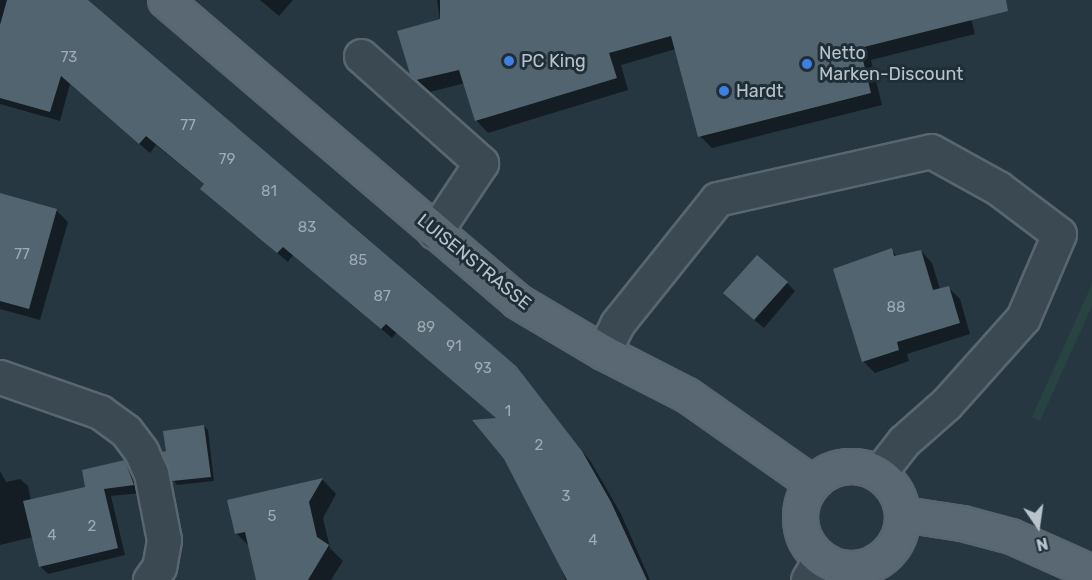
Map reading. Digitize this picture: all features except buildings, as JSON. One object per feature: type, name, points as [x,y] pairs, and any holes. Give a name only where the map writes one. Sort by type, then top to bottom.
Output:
[{"type":"main road","name":"LUISENSTRASSE","points":[[165,0],[517,301],[603,352],[687,395],[812,483]]},
{"type":"main road","points":[[851,465],[879,473],[895,490],[903,514],[894,545],[868,566],[852,569],[814,569],[799,514],[803,497],[812,483],[837,467],[851,465]]},
{"type":"main road","points":[[903,514],[962,523],[1011,536],[1092,572]]},
{"type":"street","points":[[361,56],[481,163],[435,232]]},
{"type":"street","points":[[603,352],[617,324],[717,199],[931,151],[998,188],[1059,234],[1023,318],[945,404],[904,441],[879,473]]},
{"type":"street","points":[[0,377],[100,412],[126,430],[141,451],[152,473],[164,540],[161,560],[150,580]]},
{"type":"green space","points":[[1092,284],[1092,306],[1040,421],[1032,417]]},
{"type":"place","name":"PC King","points":[[509,61]]},
{"type":"place","name":"Netto Marken-Discount","points":[[807,64]]},
{"type":"place","name":"Hardt","points":[[724,91]]}]
